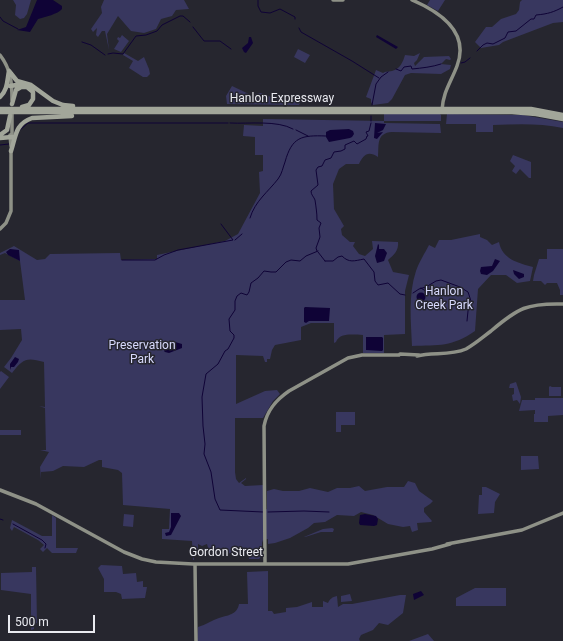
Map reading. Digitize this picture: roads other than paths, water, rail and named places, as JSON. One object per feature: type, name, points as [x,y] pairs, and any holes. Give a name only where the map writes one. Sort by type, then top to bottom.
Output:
[{"type":"highway","points":[[9,71],[17,81],[35,87],[48,98],[57,103],[68,106],[99,108]]},
{"type":"highway","points":[[0,97],[8,83],[9,71]]},
{"type":"highway","points":[[11,86],[29,84]]},
{"type":"highway","points":[[0,108],[23,107],[29,105],[34,99],[34,93],[25,86],[18,88],[14,94],[11,104]]},
{"type":"highway","name":"Hanlon Expressway","points":[[0,108],[443,111],[524,113],[563,119]]},
{"type":"highway","name":"Hanlon Expressway","points":[[0,113],[443,111],[522,109],[539,110],[563,115]]},
{"type":"highway","points":[[11,151],[18,128],[21,124],[32,118],[110,113]]},
{"type":"highway","points":[[0,135],[6,130],[11,116]]},
{"type":"highway","points":[[0,138],[11,138]]},
{"type":"main road","points":[[333,0],[342,0]]},
{"type":"main road","points":[[412,0],[444,18],[455,32],[458,40],[460,48],[459,57],[457,66],[445,90],[444,99],[442,101],[443,111]]},
{"type":"main road","points":[[0,55],[9,71],[11,86],[11,211],[6,222],[0,229]]},
{"type":"main road","points":[[265,563],[264,426],[270,408],[278,399],[289,391],[348,358],[362,355],[449,354],[465,349],[481,339],[512,314],[525,307],[537,304],[563,304]]},
{"type":"main road","name":"Gordon Street","points":[[0,489],[27,498],[122,552],[133,557],[161,563],[348,564],[522,530],[563,513]]},
{"type":"main road","points":[[195,564],[196,641]]},
{"type":"waterway","points":[[258,0],[258,6],[261,12],[270,13],[280,9],[295,17],[295,19]]},
{"type":"waterway","points":[[477,51],[487,43],[493,44],[505,38],[508,32],[516,31],[531,19],[534,19],[536,15],[551,12],[563,7]]},
{"type":"waterway","points":[[108,54],[123,54],[136,36],[146,35],[157,31],[162,25],[180,16],[183,16],[190,22]]},
{"type":"waterway","points":[[0,17],[3,21],[18,29]]},
{"type":"waterway","points":[[193,27],[204,41],[220,41],[231,49]]},
{"type":"waterway","points":[[299,28],[301,32],[379,78]]},
{"type":"waterway","points":[[82,42],[91,45],[105,55]]},
{"type":"waterway","points":[[461,63],[470,58]]},
{"type":"waterway","points":[[396,69],[401,71],[404,67],[411,66],[412,69],[431,67],[441,64]]},
{"type":"waterway","points":[[372,105],[376,84],[381,77],[388,72]]},
{"type":"waterway","points":[[371,116],[371,121]]},
{"type":"waterway","points":[[20,130],[28,123],[228,123]]},
{"type":"waterway","points":[[230,123],[271,123],[293,129]]},
{"type":"waterway","points":[[317,251],[316,248],[320,237],[319,228],[321,223],[317,220],[315,200],[311,194],[311,191],[318,185],[316,170],[318,167],[322,166],[325,160],[331,158],[334,152],[345,149],[345,145],[354,141],[357,144],[366,139],[368,136],[366,132],[369,131],[371,123]]},
{"type":"waterway","points":[[296,130],[308,136]]},
{"type":"waterway","points":[[250,218],[258,202],[279,177],[294,143],[304,137],[326,136]]},
{"type":"waterway","points":[[0,145],[9,144]]},
{"type":"waterway","points":[[122,260],[155,260],[178,250],[233,240],[221,224]]},
{"type":"waterway","points":[[235,240],[242,234]]},
{"type":"waterway","points":[[263,512],[220,510],[215,499],[211,472],[204,454],[205,444],[202,397],[206,374],[218,364],[234,338],[234,335],[230,331],[229,319],[235,310],[235,301],[237,296],[241,293],[247,295],[251,283],[264,271],[276,272],[286,262],[291,260],[300,261],[306,256],[318,251]]},
{"type":"waterway","points":[[318,252],[325,261]]},
{"type":"waterway","points":[[325,261],[333,261],[342,256],[349,261],[364,259],[374,272],[375,281],[378,285],[388,283],[400,294],[405,295]]},
{"type":"waterway","points":[[413,293],[441,280],[460,287],[468,292],[471,301],[467,321]]},
{"type":"waterway","points":[[421,288],[427,293],[425,295]]},
{"type":"waterway","points":[[268,512],[329,512]]},
{"type":"waterway","points":[[13,524],[42,540],[46,544],[45,548]]},
{"type":"park label","name":"Hanlon Creek Park","points":[[444,299]]},
{"type":"park label","name":"Preservation Park","points":[[142,353]]}]
